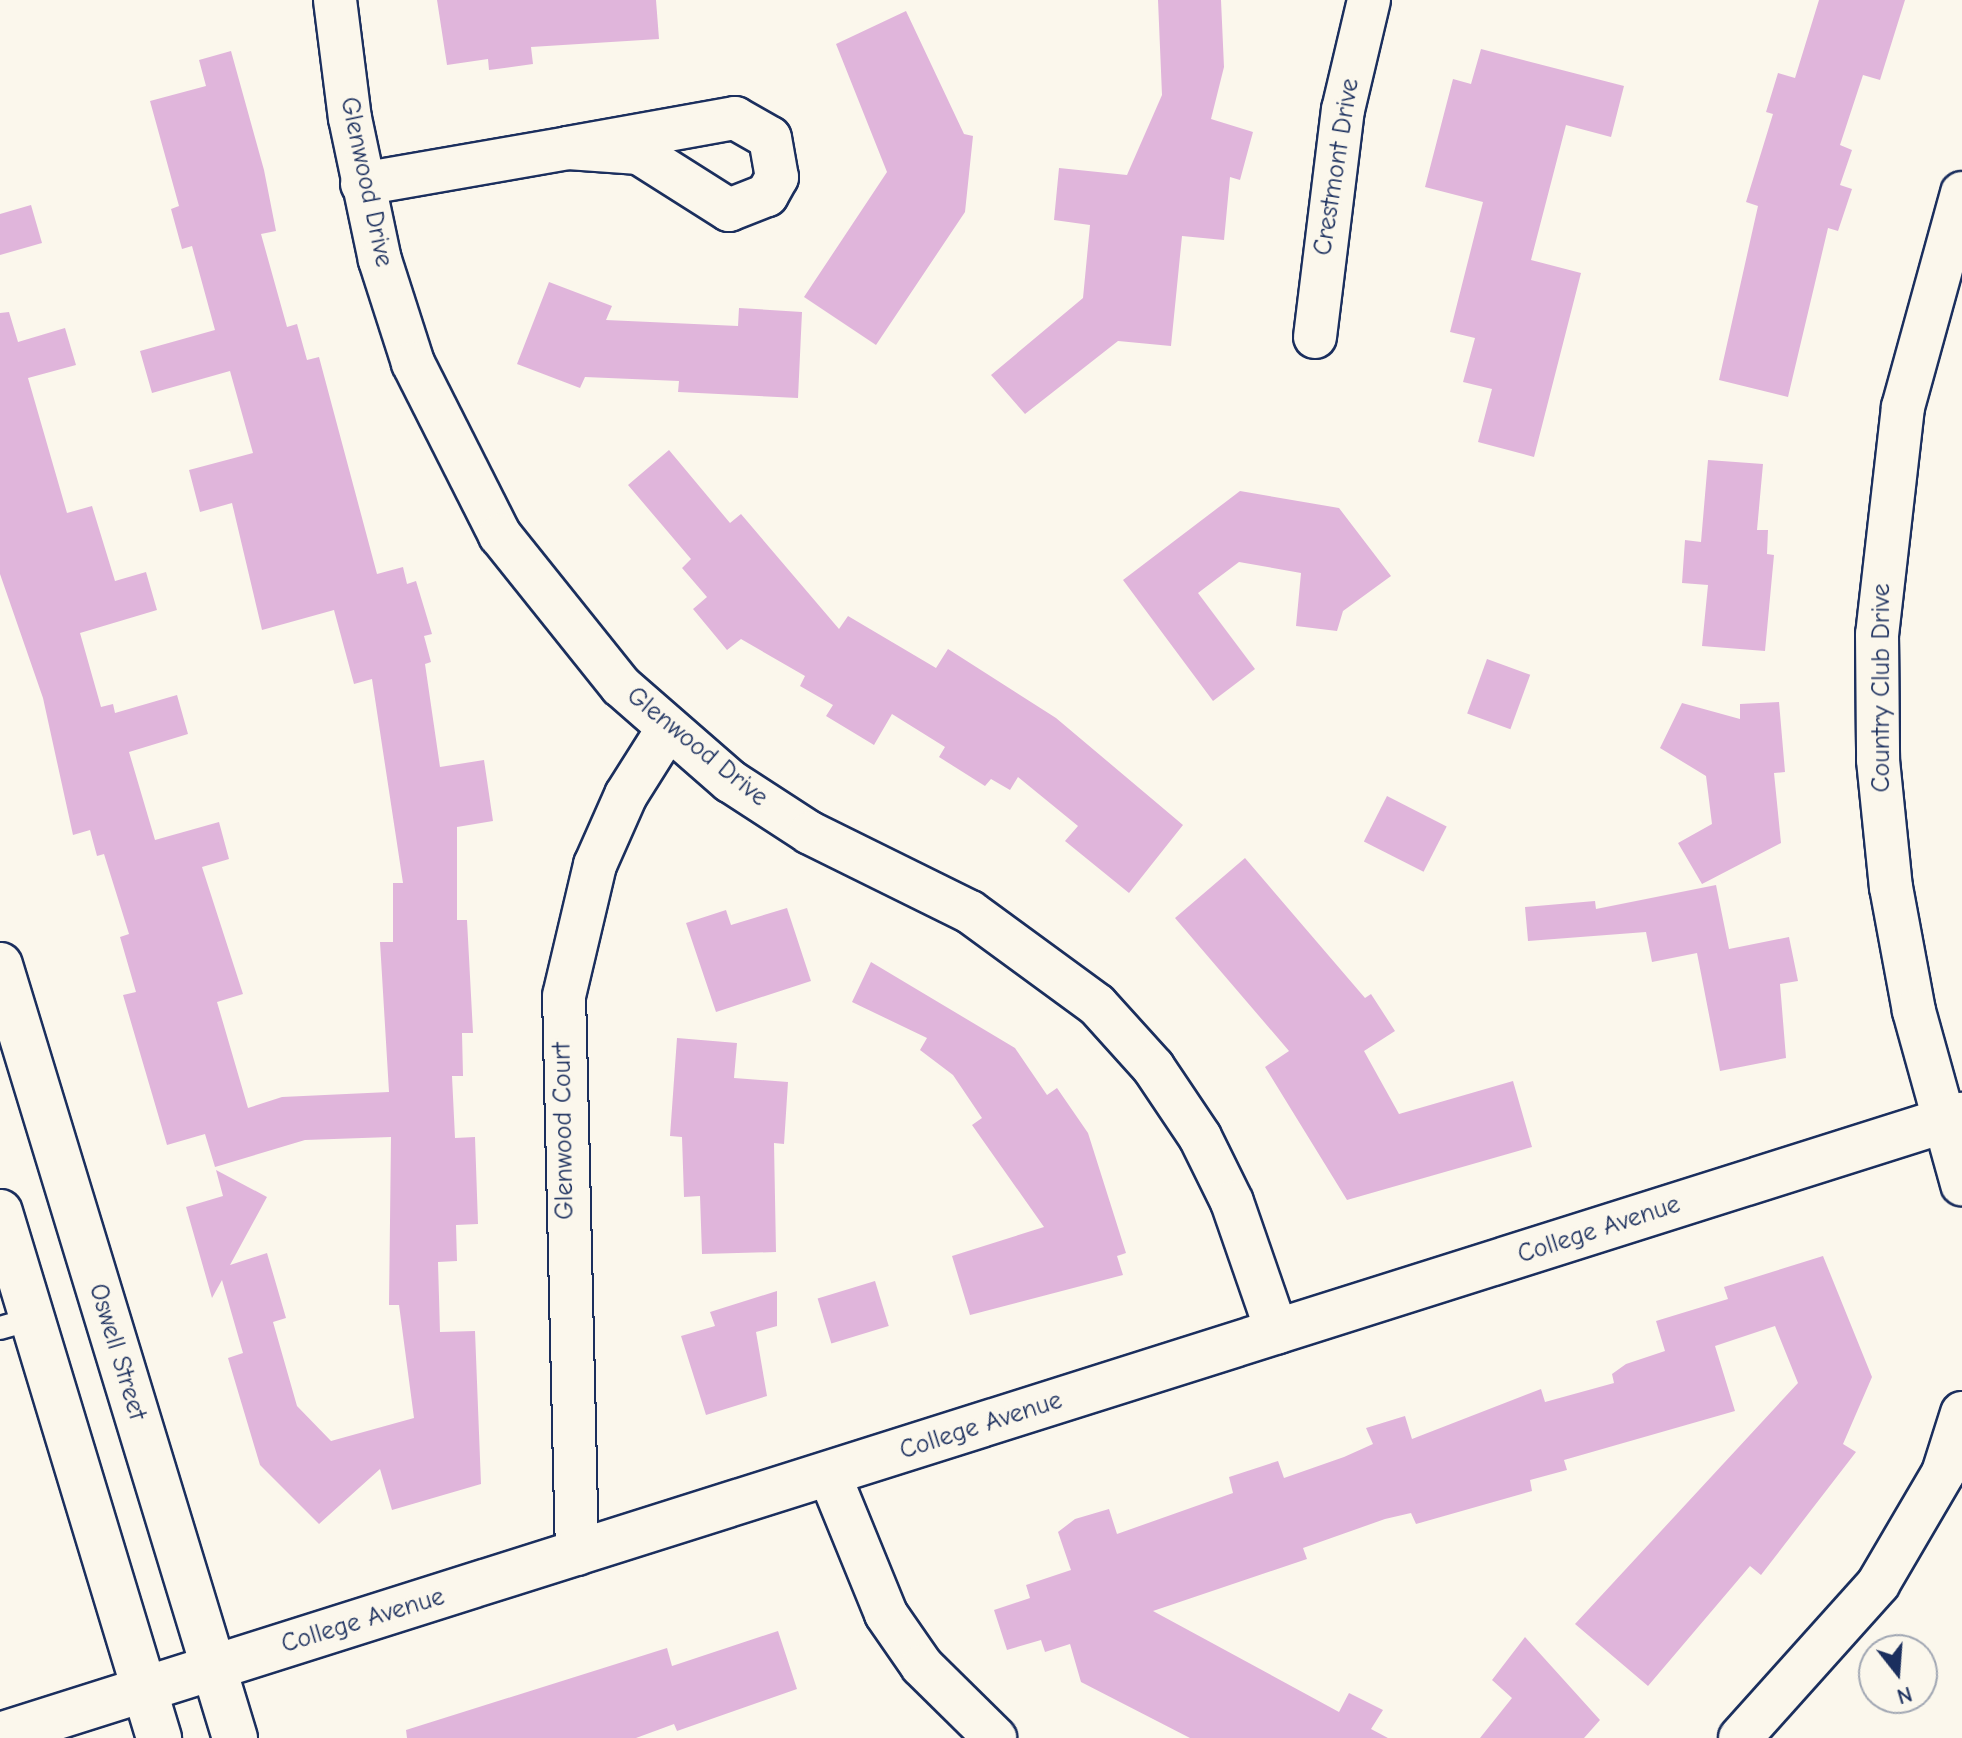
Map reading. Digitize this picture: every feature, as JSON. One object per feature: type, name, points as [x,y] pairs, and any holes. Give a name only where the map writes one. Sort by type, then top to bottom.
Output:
[{"type":"street","name":"Glenwood Drive","points":[[335,0],[362,184],[413,363],[452,451],[556,614],[667,730],[810,833],[970,912],[1097,1005],[1153,1067],[1200,1137],[1232,1202],[1277,1332]]},
{"type":"street","name":"Crestmont Drive","points":[[1315,337],[1343,110],[1369,0]]},
{"type":"street","points":[[362,184],[568,148]]},
{"type":"street","name":"Country Club Drive","points":[[1962,193],[1903,407],[1877,634],[1891,887],[1953,1118],[1962,1184]]},
{"type":"street","name":"Glenwood Court","points":[[577,1554],[564,996],[595,865],[626,795],[667,730]]},
{"type":"street","name":"Oswell Street","points":[[0,965],[235,1738]]},
{"type":"street","name":"College Avenue","points":[[0,1735],[1953,1118]]},
{"type":"street","points":[[0,1212],[16,1324],[159,1738]]},
{"type":"street","points":[[1740,1738],[1878,1584],[1943,1473],[1962,1413]]},
{"type":"street","points":[[829,1474],[886,1614],[922,1666],[995,1738]]},
{"type":"building","points":[[437,0],[656,0],[659,39],[531,47],[533,64],[489,70],[488,59],[447,65]]},
{"type":"building","points":[[1158,0],[1221,0],[1224,67],[1211,119],[1253,132],[1240,180],[1230,177],[1224,240],[1182,236],[1171,346],[1118,341],[1025,414],[991,375],[1083,298],[1090,225],[1054,220],[1059,168],[1127,175],[1162,95]]},
{"type":"building","points":[[1819,0],[1905,0],[1880,80],[1863,75],[1840,145],[1852,150],[1840,185],[1852,189],[1838,231],[1828,228],[1788,397],[1719,380],[1758,206],[1746,202],[1773,114],[1766,112],[1778,73],[1795,78]]},
{"type":"building","points":[[906,11],[964,134],[973,136],[965,212],[876,345],[804,297],[887,172],[836,44]]},
{"type":"building","points":[[1481,49],[1624,86],[1611,137],[1566,125],[1531,260],[1581,273],[1534,457],[1478,442],[1492,389],[1463,382],[1475,338],[1450,332],[1483,202],[1425,187],[1453,79],[1471,84]]},
{"type":"building","points":[[231,51],[264,170],[276,231],[261,234],[287,327],[297,324],[307,360],[319,357],[377,574],[403,567],[407,584],[416,581],[432,634],[424,636],[431,662],[425,664],[440,767],[484,760],[493,821],[457,827],[457,920],[467,920],[473,1033],[462,1033],[463,1076],[452,1076],[455,1138],[475,1137],[478,1224],[456,1225],[457,1261],[438,1262],[440,1332],[475,1331],[481,1484],[392,1510],[380,1469],[319,1524],[260,1465],[228,1358],[243,1353],[222,1280],[212,1298],[186,1207],[223,1196],[216,1170],[267,1197],[230,1265],[267,1253],[286,1318],[273,1322],[297,1406],[331,1441],[414,1418],[399,1305],[389,1305],[391,1137],[305,1140],[215,1167],[205,1134],[167,1145],[123,995],[136,992],[120,937],[129,934],[104,854],[97,856],[90,830],[73,835],[43,698],[0,574],[0,313],[9,312],[18,342],[65,328],[76,365],[28,378],[67,513],[92,506],[115,581],[146,572],[157,610],[80,633],[101,707],[113,704],[115,713],[177,695],[188,734],[129,752],[155,840],[219,822],[229,859],[202,867],[243,994],[217,1002],[248,1108],[282,1097],[389,1092],[380,942],[393,942],[393,883],[403,883],[372,679],[354,684],[334,610],[262,630],[232,503],[200,512],[189,470],[253,453],[230,371],[152,393],[140,351],[215,330],[192,246],[182,249],[171,209],[179,206],[150,101],[206,86],[199,60]]},
{"type":"building","points":[[31,205],[42,243],[0,255],[0,214]]},
{"type":"building","points":[[549,282],[612,306],[606,320],[738,326],[739,308],[802,312],[798,398],[678,392],[679,381],[585,377],[580,388],[517,364]]},
{"type":"building","points":[[669,450],[730,523],[741,514],[839,629],[848,616],[936,668],[948,649],[1056,718],[1183,825],[1129,893],[1065,841],[1078,826],[1018,777],[1010,790],[991,779],[985,786],[939,757],[945,747],[892,714],[874,745],[826,716],[833,705],[800,686],[805,676],[741,639],[727,650],[693,609],[707,597],[682,568],[691,559],[628,485]]},
{"type":"building","points":[[1708,460],[1763,464],[1757,530],[1768,530],[1767,554],[1774,555],[1765,651],[1702,646],[1708,585],[1682,583],[1685,540],[1701,542]]},
{"type":"building","points":[[1240,491],[1339,508],[1391,576],[1343,611],[1337,631],[1296,626],[1301,573],[1239,562],[1198,593],[1255,669],[1213,701],[1123,580]]},
{"type":"building","points":[[1487,659],[1530,675],[1510,729],[1467,714]]},
{"type":"building","points":[[1779,702],[1785,772],[1774,773],[1781,843],[1702,884],[1678,843],[1712,824],[1706,776],[1660,748],[1682,703],[1740,719],[1740,704]]},
{"type":"building","points":[[1387,796],[1447,826],[1424,872],[1364,841]]},
{"type":"building","points":[[1245,858],[1365,998],[1371,994],[1395,1031],[1364,1051],[1399,1114],[1513,1081],[1532,1147],[1347,1200],[1265,1067],[1289,1051],[1175,918]]},
{"type":"building","points":[[1716,885],[1729,949],[1789,937],[1798,981],[1780,984],[1786,1058],[1720,1071],[1697,953],[1652,962],[1646,932],[1528,941],[1525,907],[1595,901],[1596,909]]},
{"type":"building","points":[[787,908],[811,981],[716,1012],[686,923],[726,910],[731,925]]},
{"type":"building","points":[[871,962],[1015,1048],[1047,1095],[1057,1088],[1088,1133],[1126,1253],[1117,1256],[1123,1275],[970,1315],[952,1256],[1044,1227],[972,1125],[982,1118],[953,1075],[920,1050],[927,1038],[852,1002]]},
{"type":"building","points":[[677,1038],[737,1043],[734,1078],[788,1082],[784,1144],[774,1143],[776,1252],[702,1254],[700,1196],[684,1197],[682,1137],[670,1136]]},
{"type":"building","points":[[1823,1256],[1872,1377],[1843,1444],[1856,1452],[1761,1575],[1750,1566],[1648,1686],[1575,1624],[1798,1383],[1775,1326],[1715,1346],[1735,1411],[1564,1460],[1567,1470],[1530,1480],[1532,1491],[1416,1524],[1411,1513],[1385,1519],[1303,1548],[1307,1559],[1153,1611],[1339,1712],[1349,1693],[1383,1710],[1371,1729],[1388,1738],[1190,1738],[1081,1682],[1070,1644],[1045,1652],[1041,1640],[1007,1650],[994,1610],[1030,1598],[1026,1585],[1071,1570],[1058,1532],[1075,1519],[1109,1509],[1117,1534],[1233,1493],[1229,1477],[1278,1461],[1284,1478],[1344,1457],[1373,1444],[1366,1428],[1405,1416],[1412,1439],[1541,1389],[1545,1402],[1614,1383],[1612,1374],[1626,1364],[1665,1351],[1656,1321],[1728,1299],[1724,1287]]},
{"type":"building","points":[[875,1281],[889,1326],[831,1343],[818,1299]]},
{"type":"building","points":[[777,1291],[777,1326],[756,1332],[767,1396],[706,1415],[681,1336],[715,1326],[710,1312]]},
{"type":"building","points":[[778,1631],[797,1689],[677,1731],[674,1724],[636,1738],[407,1738],[406,1730],[667,1648],[672,1666]]},
{"type":"building","points":[[1525,1637],[1600,1720],[1584,1738],[1480,1738],[1512,1698],[1492,1680]]}]
